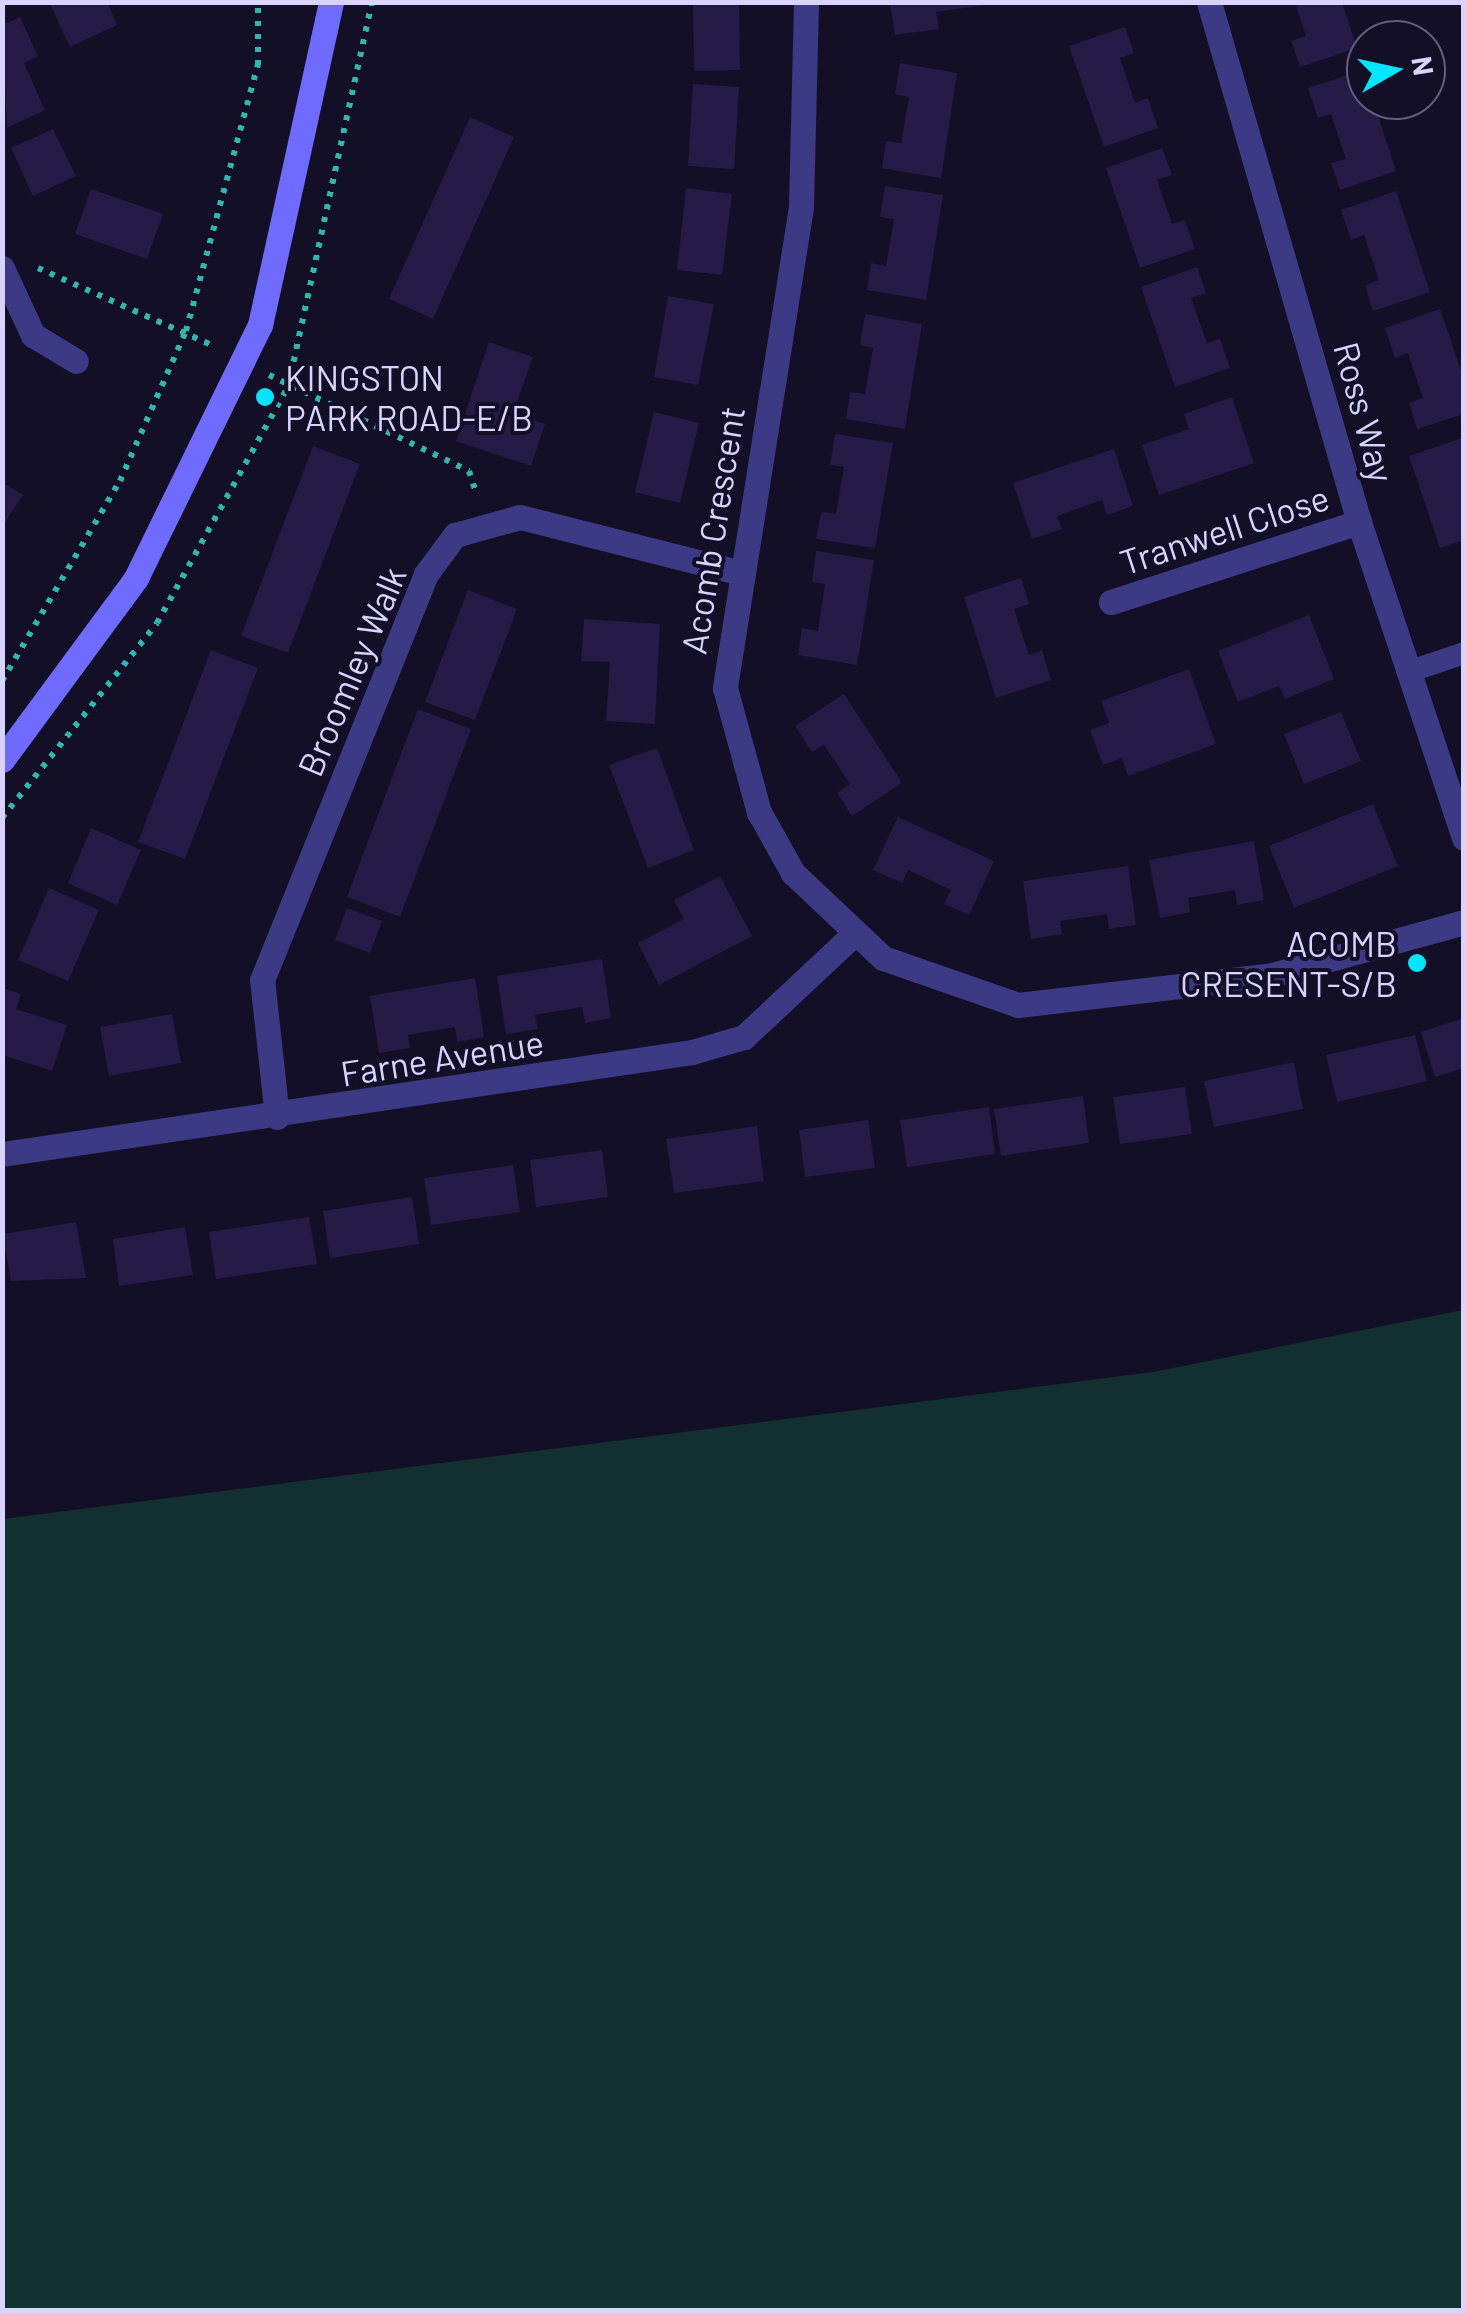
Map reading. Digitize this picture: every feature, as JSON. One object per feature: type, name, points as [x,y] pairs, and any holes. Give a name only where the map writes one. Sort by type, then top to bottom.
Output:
[{"type":"street","points":[[2,760],[136,578],[260,325],[331,2]]},
{"type":"street","name":"Acomb Crescent","points":[[806,2],[801,207],[737,572],[724,688],[736,749],[793,873],[851,937],[949,988],[1018,1006],[1272,975],[1464,922]]},
{"type":"street","name":"Ross Way","points":[[1209,2],[1359,522],[1464,838]]},
{"type":"street","points":[[2,268],[34,335],[76,361]]},
{"type":"street","name":"Broomley Walk","points":[[277,1118],[262,980],[426,574],[456,535],[520,517],[737,572]]},
{"type":"street","name":"Tranwell Close","points":[[1111,602],[1359,522]]},
{"type":"street","name":"Farne Avenue","points":[[2,1154],[277,1118],[744,1036],[851,937]]},
{"type":"lane","points":[[1408,672],[1464,652]]},
{"type":"path","points":[[2,681],[120,481],[186,332],[258,65],[258,2]]},
{"type":"green space","points":[[1463,1310],[1463,2310],[3,2310],[3,1519],[1153,1372]]},
{"type":"building","points":[[49,2],[107,2],[117,25],[70,47]]},
{"type":"building","points":[[693,2],[739,2],[740,70],[694,71]]},
{"type":"building","points":[[890,2],[985,5],[936,12],[939,29],[895,35]]},
{"type":"building","points":[[1295,2],[1342,2],[1348,20],[1346,52],[1300,67],[1291,41],[1306,36]]},
{"type":"building","points":[[20,17],[38,56],[24,63],[45,110],[7,128],[2,25]]},
{"type":"building","points":[[1125,27],[1134,53],[1120,58],[1135,103],[1148,98],[1158,128],[1104,147],[1069,46]]},
{"type":"building","points":[[900,63],[957,73],[941,178],[882,168],[886,141],[901,143],[909,97],[895,94]]},
{"type":"building","points":[[1346,76],[1346,120],[1379,120],[1396,171],[1340,190],[1331,163],[1346,159],[1331,114],[1318,118],[1308,88]]},
{"type":"building","points":[[693,84],[739,87],[734,169],[688,166]]},
{"type":"building","points":[[470,117],[514,137],[433,319],[389,299]]},
{"type":"building","points":[[53,129],[76,176],[33,196],[11,148]]},
{"type":"building","points":[[1162,148],[1172,175],[1157,180],[1172,224],[1185,220],[1195,249],[1140,268],[1106,168]]},
{"type":"building","points":[[885,186],[943,195],[926,300],[867,290],[871,263],[886,266],[894,219],[880,217]]},
{"type":"building","points":[[686,188],[732,194],[722,275],[677,270]]},
{"type":"building","points":[[91,189],[163,214],[147,259],[75,234]]},
{"type":"building","points":[[1396,191],[1430,292],[1373,311],[1365,285],[1379,280],[1364,235],[1351,240],[1341,210]]},
{"type":"building","points":[[1197,267],[1206,293],[1191,298],[1207,343],[1220,339],[1230,368],[1175,387],[1141,287]]},
{"type":"building","points":[[668,296],[714,304],[698,385],[654,377]]},
{"type":"building","points":[[1440,309],[1464,379],[1464,414],[1417,429],[1409,403],[1423,398],[1408,353],[1395,358],[1385,328]]},
{"type":"building","points":[[865,314],[922,324],[905,429],[846,419],[850,392],[865,394],[873,348],[860,345]]},
{"type":"building","points":[[489,342],[533,357],[513,413],[545,424],[531,466],[456,441]]},
{"type":"building","points":[[1232,397],[1254,463],[1159,495],[1142,445],[1189,429],[1184,414]]},
{"type":"building","points":[[654,412],[699,423],[680,503],[635,492]]},
{"type":"building","points":[[835,434],[893,443],[875,548],[816,539],[821,512],[836,514],[844,467],[830,465]]},
{"type":"building","points":[[1462,438],[1464,540],[1440,548],[1409,456]]},
{"type":"building","points":[[313,446],[360,464],[288,653],[241,636]]},
{"type":"building","points":[[1114,449],[1133,506],[1107,515],[1102,500],[1057,516],[1062,529],[1032,539],[1013,483]]},
{"type":"building","points":[[2,482],[23,495],[2,527]]},
{"type":"building","points":[[816,551],[874,560],[857,665],[798,655],[802,628],[818,631],[825,584],[812,582]]},
{"type":"building","points":[[1021,578],[1029,604],[1014,609],[1029,655],[1042,650],[1051,680],[996,698],[964,597]]},
{"type":"building","points":[[468,590],[517,609],[475,720],[425,702]]},
{"type":"building","points":[[1309,615],[1334,679],[1285,699],[1279,686],[1238,702],[1218,651]]},
{"type":"building","points":[[584,619],[660,624],[655,724],[606,721],[610,662],[581,661]]},
{"type":"building","points":[[211,650],[258,668],[185,859],[138,842]]},
{"type":"building","points":[[1189,669],[1216,744],[1128,776],[1122,758],[1103,765],[1090,730],[1109,723],[1101,701]]},
{"type":"building","points":[[844,694],[902,783],[852,816],[837,793],[850,784],[824,745],[812,752],[795,726]]},
{"type":"building","points":[[418,709],[471,729],[400,917],[347,897]]},
{"type":"building","points":[[1341,712],[1361,761],[1304,784],[1284,734]]},
{"type":"building","points":[[657,748],[694,850],[648,868],[609,765]]},
{"type":"building","points":[[1373,804],[1398,866],[1294,908],[1269,846]]},
{"type":"building","points":[[898,817],[994,861],[969,915],[944,904],[951,890],[908,870],[902,883],[873,870]]},
{"type":"building","points":[[91,828],[141,850],[117,905],[68,883]]},
{"type":"building","points":[[1254,841],[1264,900],[1237,905],[1235,890],[1188,898],[1190,912],[1160,918],[1149,860]]},
{"type":"building","points":[[1128,866],[1136,925],[1109,929],[1107,914],[1060,921],[1062,934],[1031,939],[1023,881]]},
{"type":"building","points":[[720,876],[752,936],[659,985],[638,943],[684,919],[674,900]]},
{"type":"building","points":[[49,888],[99,910],[68,981],[18,960]]},
{"type":"building","points":[[347,908],[382,921],[370,953],[335,940]]},
{"type":"building","points":[[602,959],[611,1018],[585,1023],[582,1007],[535,1015],[538,1029],[506,1034],[497,976]]},
{"type":"building","points":[[475,978],[484,1037],[457,1042],[455,1027],[408,1035],[410,1048],[379,1053],[370,996]]},
{"type":"building","points":[[3,988],[21,994],[16,1009],[67,1025],[52,1071],[3,1055]]},
{"type":"building","points":[[172,1014],[181,1063],[109,1076],[100,1027]]},
{"type":"building","points":[[1464,1018],[1464,1068],[1435,1077],[1421,1032]]},
{"type":"building","points":[[1415,1035],[1427,1081],[1337,1102],[1326,1055]]},
{"type":"building","points":[[1294,1062],[1303,1109],[1214,1127],[1204,1081]]},
{"type":"building","points":[[1185,1087],[1192,1134],[1120,1144],[1113,1097]]},
{"type":"building","points":[[1083,1096],[1089,1143],[1001,1156],[994,1109]]},
{"type":"building","points":[[989,1107],[995,1154],[907,1167],[900,1120]]},
{"type":"building","points":[[868,1120],[875,1168],[805,1177],[799,1130]]},
{"type":"building","points":[[757,1126],[764,1181],[674,1193],[666,1139]]},
{"type":"building","points":[[602,1150],[608,1197],[536,1207],[530,1160]]},
{"type":"building","points":[[513,1165],[520,1212],[431,1225],[424,1178]]},
{"type":"building","points":[[412,1197],[419,1244],[330,1258],[323,1211]]},
{"type":"building","points":[[309,1217],[317,1264],[216,1279],[209,1232]]},
{"type":"building","points":[[76,1222],[86,1278],[11,1281],[3,1234]]},
{"type":"building","points":[[185,1227],[193,1275],[119,1286],[113,1239]]},
{"type":"place","name":"KINGSTON PARK ROAD-E/B","points":[[265,397]]},
{"type":"place","name":"ACOMB CRESENT-S/B","points":[[1417,963]]}]
